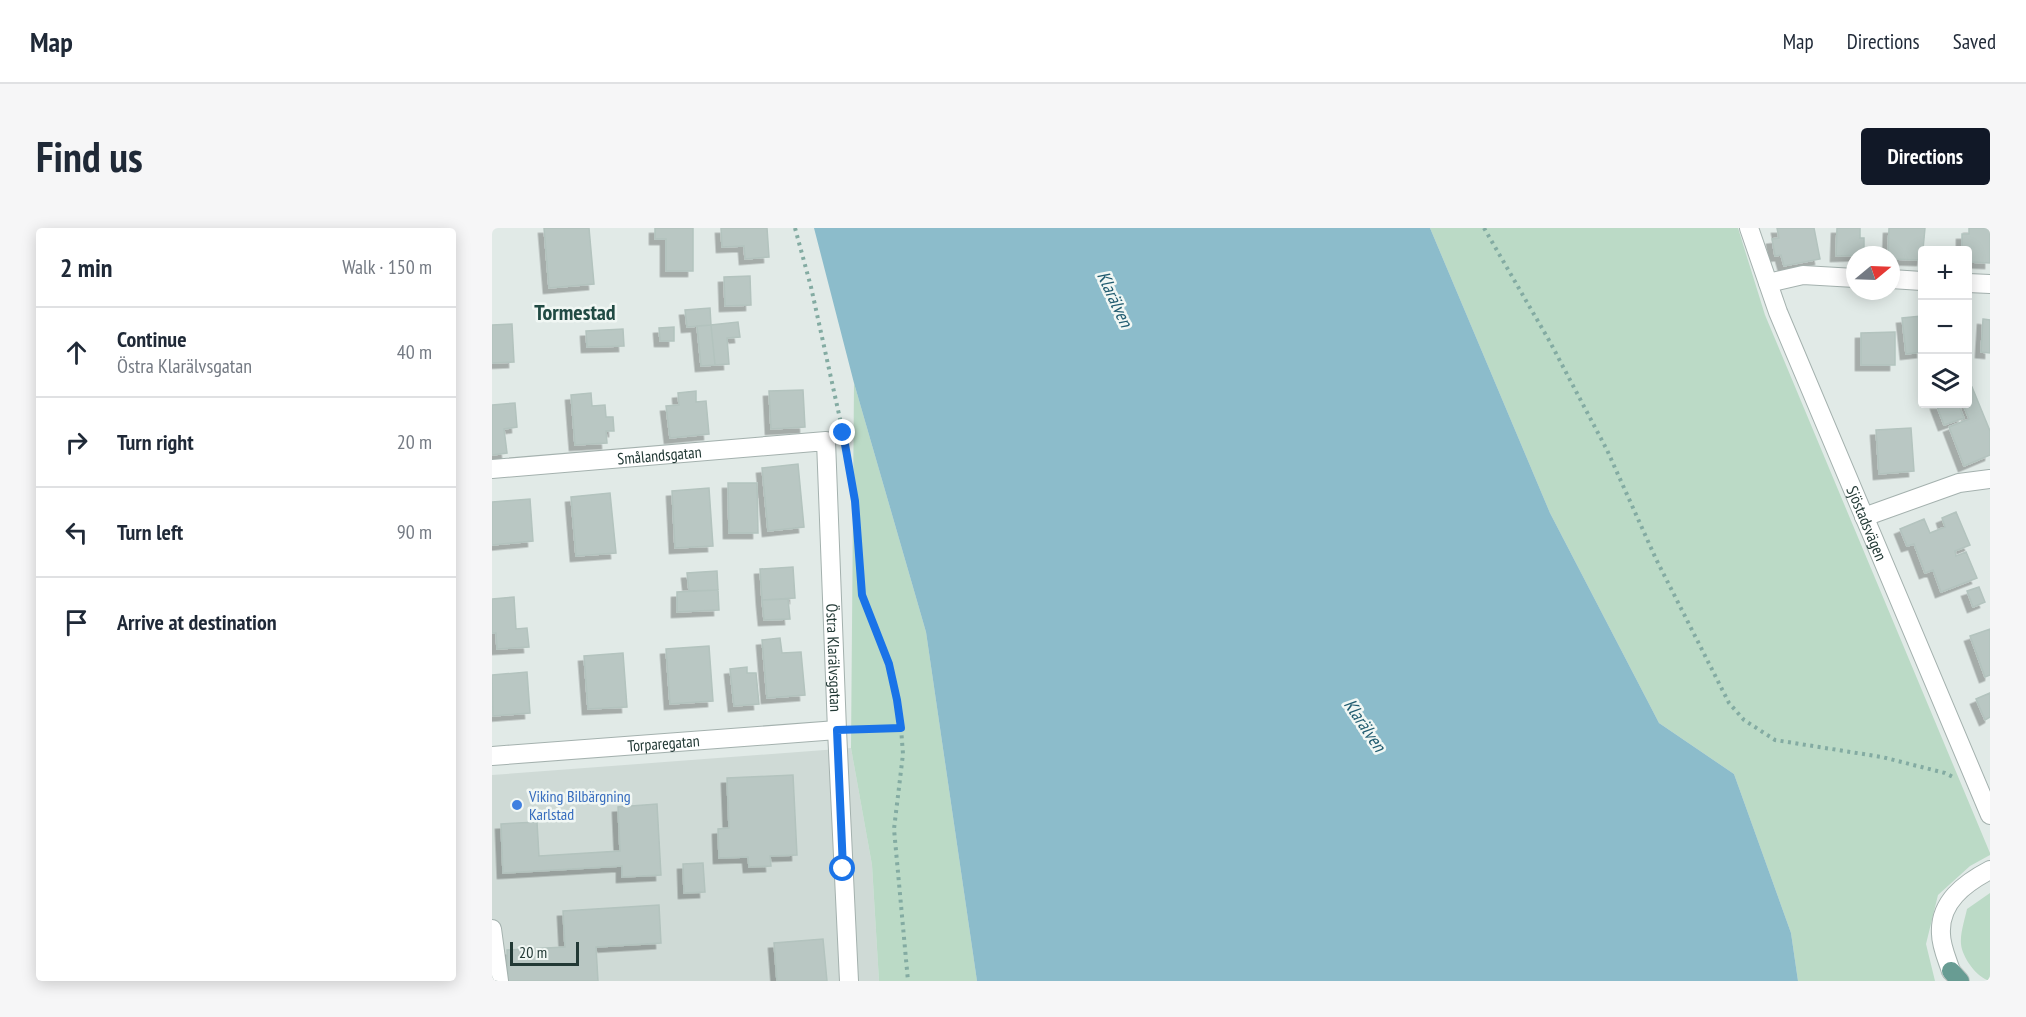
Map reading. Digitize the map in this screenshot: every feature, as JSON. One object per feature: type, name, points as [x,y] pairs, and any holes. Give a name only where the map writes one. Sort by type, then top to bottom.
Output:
[{"type":"street","name":"Sjöstadsvägen","points":[[1749,228],[1778,312],[1990,815]]},
{"type":"street","points":[[1768,283],[1803,275],[1846,277]]},
{"type":"street","points":[[1900,280],[1918,281]]},
{"type":"street","points":[[1972,283],[1990,284]]},
{"type":"street","name":"Smålandsgatan","points":[[492,469],[826,441]]},
{"type":"street","name":"Östra Klarälvsgatan","points":[[826,441],[849,981]]},
{"type":"street","points":[[1864,517],[1959,483],[1990,479]]},
{"type":"street","name":"Torparegatan","points":[[492,756],[837,730]]},
{"type":"street","points":[[1954,978],[1940,932],[1944,911],[1964,885],[1990,870]]},
{"type":"street","points":[[492,929],[499,981]]},
{"type":"path","points":[[795,228],[812,286],[843,433]]},
{"type":"path","points":[[1484,228],[1550,342],[1607,450],[1656,559],[1729,703],[1744,720],[1776,740],[1882,757],[1945,773],[1980,792]]},
{"type":"path","points":[[847,456],[855,501],[862,595],[889,664],[901,728],[903,754],[894,830],[908,981]]},
{"type":"path","points":[[837,730],[901,728]]},
{"type":"shaded area","points":[[851,748],[872,865],[879,981],[492,981],[492,775]]},
{"type":"green space","points":[[1430,228],[1738,228],[1765,315],[1990,853],[1970,866],[1938,895],[1926,944],[1935,981],[1798,981],[1791,933],[1734,774],[1659,723],[1550,513]]},
{"type":"green space","points":[[854,383],[926,632],[977,981],[879,981],[872,865],[851,748]]},
{"type":"green space","points":[[1990,893],[1990,981],[1980,976],[1971,966],[1964,955],[1961,940],[1967,909]]},
{"type":"water","name":"Klarälven","points":[[814,228],[1430,228],[1550,513],[1659,723],[1734,774],[1791,933],[1798,981],[977,981],[926,632],[854,383]]},
{"type":"building","points":[[544,228],[589,228],[594,284],[549,288]]},
{"type":"building","points":[[655,228],[693,228],[693,271],[666,271],[666,239],[655,239]]},
{"type":"building","points":[[721,228],[767,228],[769,257],[745,259],[744,246],[722,247]]},
{"type":"building","points":[[1777,228],[1814,228],[1820,259],[1784,266],[1781,255],[1775,256],[1772,239],[1779,238]]},
{"type":"building","points":[[1837,228],[1860,228],[1860,238],[1864,238],[1864,246],[1846,246],[1846,256],[1836,256]]},
{"type":"building","points":[[1889,228],[1925,228],[1923,246],[1918,246],[1918,260],[1900,259],[1900,246],[1888,246]]},
{"type":"building","points":[[1969,228],[1990,228],[1990,263],[1972,262],[1972,246],[1962,246],[1962,234],[1969,234]]},
{"type":"building","points":[[750,276],[751,305],[725,306],[724,277]]},
{"type":"building","points":[[710,308],[711,325],[687,327],[685,310]]},
{"type":"building","points":[[1918,316],[1918,352],[1906,354],[1902,318]]},
{"type":"building","points":[[1983,319],[1990,320],[1990,353],[1981,352]]},
{"type":"building","points":[[738,322],[740,337],[727,338],[729,364],[715,365],[711,325]]},
{"type":"building","points":[[512,324],[514,362],[492,363],[492,325]]},
{"type":"building","points":[[711,325],[715,365],[701,366],[697,326]]},
{"type":"building","points":[[674,327],[674,341],[660,341],[659,328]]},
{"type":"building","points":[[623,329],[624,346],[587,347],[586,331]]},
{"type":"building","points":[[1895,332],[1895,365],[1861,365],[1861,333]]},
{"type":"building","points":[[1972,387],[1990,431],[1990,455],[1964,466],[1949,427],[1969,419],[1965,408],[1972,408]]},
{"type":"building","points":[[803,390],[805,427],[771,429],[769,391]]},
{"type":"building","points":[[696,391],[696,402],[706,401],[709,434],[670,438],[666,406],[679,405],[678,393]]},
{"type":"building","points":[[591,393],[592,406],[605,405],[606,417],[613,417],[614,431],[606,431],[607,443],[575,445],[571,395]]},
{"type":"building","points":[[515,403],[517,427],[504,429],[507,453],[492,455],[492,405]]},
{"type":"building","points":[[1938,408],[1960,408],[1964,418],[1944,425]]},
{"type":"building","points":[[1911,428],[1914,471],[1879,474],[1876,430]]},
{"type":"building","points":[[798,464],[804,527],[768,531],[762,468]]},
{"type":"building","points":[[728,483],[757,483],[758,533],[729,533]]},
{"type":"building","points":[[709,488],[713,546],[675,548],[672,491]]},
{"type":"building","points":[[610,493],[616,553],[576,556],[571,497]]},
{"type":"building","points":[[530,499],[533,541],[492,545],[492,502]]},
{"type":"building","points":[[1956,512],[1970,545],[1955,551],[1956,556],[1966,552],[1977,578],[1941,592],[1933,570],[1925,573],[1914,544],[1907,546],[1900,529],[1924,519],[1930,533],[1945,527],[1942,518]]},
{"type":"building","points":[[793,567],[795,598],[762,600],[760,569]]},
{"type":"building","points":[[717,571],[718,590],[689,591],[687,573]]},
{"type":"building","points":[[1979,587],[1985,602],[1973,607],[1967,591]]},
{"type":"building","points":[[718,590],[719,610],[677,612],[677,592]]},
{"type":"building","points":[[514,597],[516,629],[527,628],[529,647],[497,649],[496,633],[492,633],[492,599]]},
{"type":"building","points":[[788,599],[790,619],[764,620],[762,600]]},
{"type":"building","points":[[1990,629],[1990,675],[1985,677],[1970,636]]},
{"type":"building","points":[[780,638],[782,653],[801,652],[805,695],[767,698],[762,640]]},
{"type":"building","points":[[709,646],[713,701],[670,704],[666,649]]},
{"type":"building","points":[[623,653],[627,707],[588,709],[584,656]]},
{"type":"building","points":[[747,667],[747,673],[756,673],[759,704],[734,706],[730,669]]},
{"type":"building","points":[[527,672],[530,713],[493,716],[492,675]]},
{"type":"building","points":[[1990,693],[1990,717],[1985,720],[1976,699]]},
{"type":"building","points":[[793,775],[797,855],[770,856],[771,866],[749,867],[748,857],[719,858],[718,829],[729,828],[727,778]]},
{"type":"building","points":[[657,804],[661,875],[622,877],[622,866],[503,873],[501,824],[537,822],[539,856],[620,851],[618,807]]},
{"type":"building","points":[[703,863],[705,892],[684,893],[683,864]]},
{"type":"building","points":[[659,905],[661,943],[596,947],[598,981],[508,981],[507,950],[565,947],[563,911]]},
{"type":"building","points":[[823,939],[827,981],[777,981],[774,943]]},
{"type":"place","name":"Viking Bilbärgning Karlstad","points":[[517,805]]},
{"type":"district","name":"Tormestad","points":[[575,312]]},
{"type":"route","points":[[843,433],[855,501],[862,595],[889,664],[901,728],[837,730],[843,869]]}]
